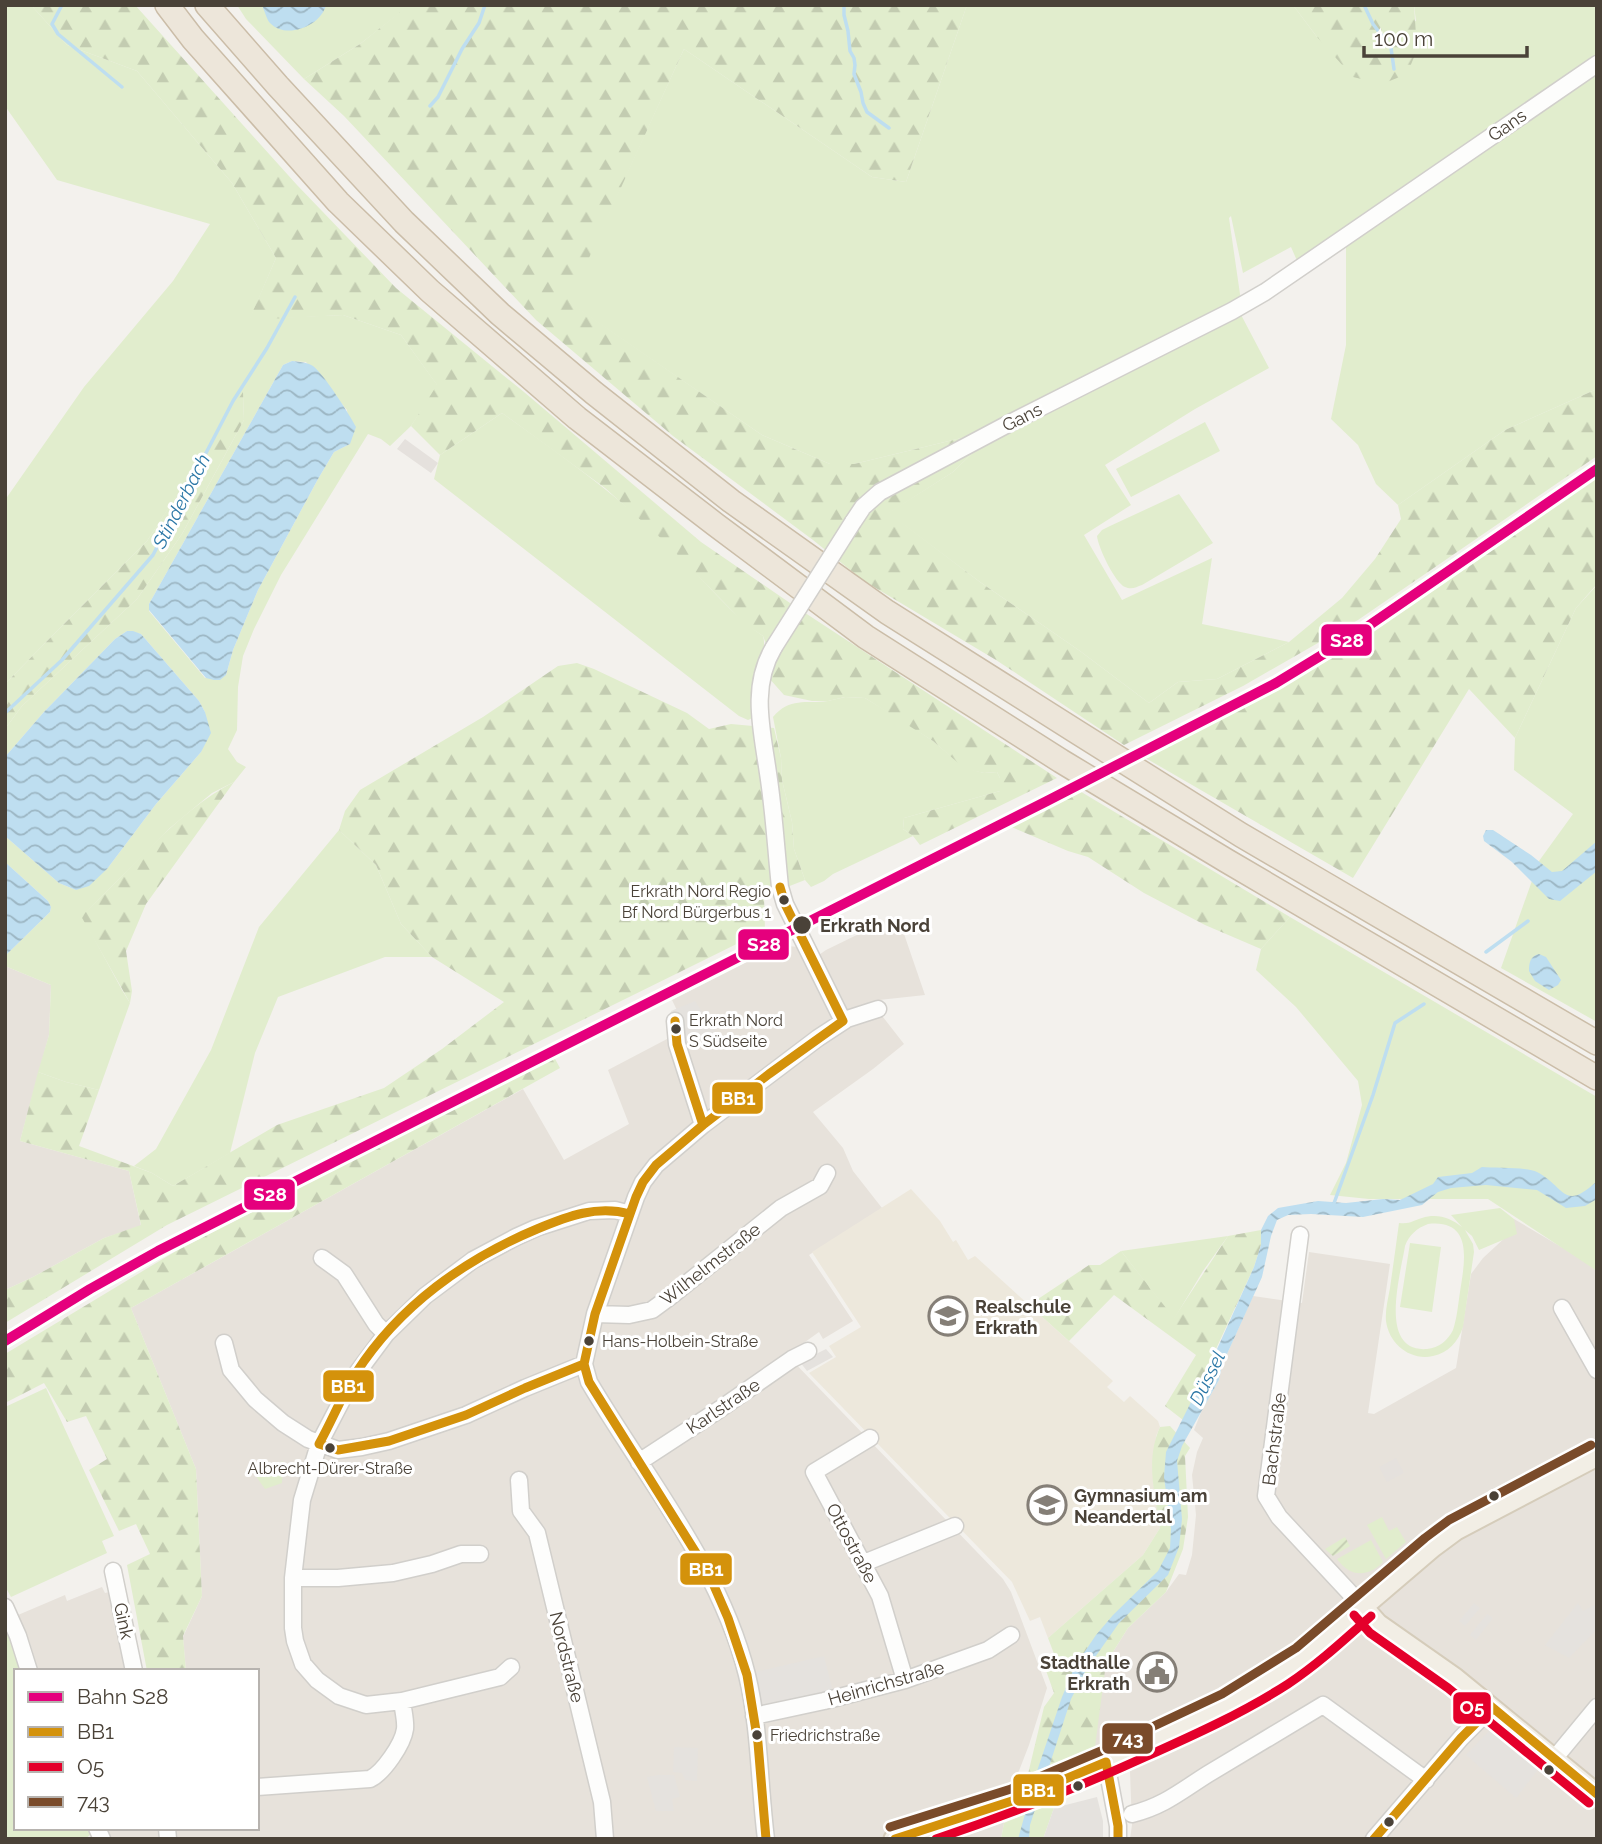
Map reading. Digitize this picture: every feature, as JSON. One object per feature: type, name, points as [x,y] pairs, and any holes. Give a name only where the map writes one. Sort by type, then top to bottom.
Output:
[{"type":"highway","points":[[151,5],[193,39]]},
{"type":"highway","points":[[167,5],[193,39],[338,202],[430,291],[577,418],[716,525],[866,637],[1061,761],[1597,1078]]},
{"type":"highway","points":[[207,5],[404,222],[500,314],[594,393],[731,501],[887,612],[1241,835],[1597,1044]]},
{"type":"main road","points":[[894,1839],[1015,1800],[1201,1719],[1277,1676],[1303,1658],[1456,1530],[1597,1456]]},
{"type":"main road","points":[[1363,1607],[1378,1624],[1455,1678],[1597,1794]]},
{"type":"street","name":"Gans","points":[[843,1021],[785,904],[780,887],[769,774],[762,740],[760,686],[764,668],[774,647],[863,507],[880,492],[1265,292],[1597,64]]},
{"type":"street","points":[[766,1839],[758,1743],[747,1675],[728,1618],[708,1572],[589,1382],[584,1364],[595,1314],[629,1214],[643,1182],[656,1165],[703,1125],[800,1051],[843,1021],[877,1009]]},
{"type":"street","points":[[675,1021],[677,1044],[703,1125]]},
{"type":"street","name":"Wilhelmstraße","points":[[595,1314],[629,1315],[652,1310],[781,1208],[820,1186],[827,1174]]},
{"type":"street","points":[[511,1668],[500,1677],[402,1701],[366,1705],[340,1696],[317,1680],[303,1664],[293,1628],[293,1578],[302,1500],[319,1444],[354,1377],[386,1334],[439,1284],[473,1260],[516,1237],[555,1221],[589,1211],[615,1210],[629,1214]]},
{"type":"street","name":"Bachstraße","points":[[1300,1235],[1266,1496],[1279,1517],[1363,1607]]},
{"type":"street","points":[[322,1258],[344,1274],[376,1324],[386,1334]]},
{"type":"street","points":[[1562,1308],[1597,1370]]},
{"type":"street","points":[[224,1343],[231,1370],[255,1399],[283,1423],[319,1444],[338,1450],[389,1441],[466,1415],[584,1364]]},
{"type":"street","name":"Karlstraße","points":[[639,1462],[808,1351]]},
{"type":"street","name":"Ottostraße","points":[[870,1438],[814,1472],[880,1596],[905,1680]]},
{"type":"street","name":"Nordstraße","points":[[519,1480],[521,1511],[537,1533],[586,1735],[602,1802],[605,1839]]},
{"type":"street","points":[[863,1563],[955,1526]]},
{"type":"street","points":[[293,1578],[338,1578],[393,1573],[461,1554],[480,1554]]},
{"type":"street","name":"Gink","points":[[113,1572],[134,1669]]},
{"type":"street","points":[[5,1607],[28,1669]]},
{"type":"street","name":"Heinrichstraße","points":[[754,1716],[905,1680],[988,1650],[1012,1635]]},
{"type":"street","points":[[259,1787],[370,1779],[376,1776],[397,1750],[405,1729],[402,1701]]},
{"type":"street","points":[[1132,1814],[1150,1809],[1174,1797],[1324,1705],[1426,1780]]},
{"type":"street","points":[[1374,1839],[1490,1706]]},
{"type":"street","points":[[1554,1759],[1597,1707]]},
{"type":"street","points":[[1107,1762],[1118,1839]]},
{"type":"shaded area","points":[[405,439],[438,463],[431,473],[397,449]]},
{"type":"shaded area","points":[[865,931],[904,934],[925,995],[879,1000],[883,1017],[904,1044],[813,1112],[843,1148],[853,1171],[882,1208],[809,1255],[853,1321],[823,1339],[819,1332],[787,1355],[1003,1579],[1011,1592],[1047,1688],[1015,1781],[995,1792],[1004,1823],[1001,1839],[112,1839],[108,1830],[259,1830],[259,1669],[186,1669],[183,1637],[202,1596],[196,1469],[131,1308],[523,1089],[564,1160],[629,1124],[608,1070],[686,1029],[672,1000],[786,942],[788,946],[798,947],[816,957]]},
{"type":"shaded area","points":[[5,966],[51,985],[49,1035],[20,1141],[129,1171],[141,1226],[104,1238],[5,1290]]},
{"type":"shaded area","points":[[695,1001],[716,1033],[680,1052],[671,1011]]},
{"type":"shaded area","points":[[911,1189],[940,1221],[953,1242],[956,1240],[968,1260],[975,1256],[1113,1381],[1107,1387],[1124,1402],[1130,1396],[1158,1421],[1160,1427],[1156,1436],[1153,1481],[1160,1528],[1143,1555],[1048,1638],[1040,1617],[1030,1621],[1012,1582],[809,1373],[836,1357],[829,1346],[861,1327],[812,1252]]},
{"type":"shaded area","points":[[1514,1219],[1597,1271],[1597,1839],[1130,1839],[1130,1772],[1118,1737],[1063,1760],[1106,1663],[1128,1628],[1166,1592],[1179,1574],[1186,1575],[1192,1555],[1196,1515],[1192,1475],[1203,1438],[1194,1430],[1219,1380],[1222,1365],[1253,1296],[1302,1303],[1309,1252],[1390,1264],[1368,1413],[1374,1414],[1456,1368],[1471,1274],[1483,1258],[1509,1234]]},
{"type":"shaded area","points":[[826,1349],[833,1357],[807,1371],[800,1362]]},
{"type":"shaded area","points":[[1396,1458],[1404,1473],[1387,1482],[1379,1467]]},
{"type":"shaded area","points":[[102,1587],[105,1593],[114,1591],[130,1669],[37,1669],[18,1615],[65,1595],[67,1601]]},
{"type":"shaded area","points":[[1474,1603],[1480,1608],[1465,1626],[1459,1621]]},
{"type":"shaded area","points":[[1578,1603],[1583,1611],[1597,1604],[1597,1629],[1569,1658],[1545,1645]]},
{"type":"shaded area","points":[[1487,1614],[1493,1618],[1476,1640],[1470,1635]]},
{"type":"shaded area","points":[[824,1656],[833,1692],[763,1708],[755,1672]]},
{"type":"shaded area","points":[[1493,1727],[1541,1766],[1516,1798],[1466,1755]]},
{"type":"shaded area","points":[[674,1747],[698,1748],[697,1781],[685,1780],[682,1773],[673,1772]]},
{"type":"shaded area","points":[[674,1775],[680,1797],[672,1799],[674,1811],[656,1811],[647,1777]]},
{"type":"shaded area","points":[[1097,1797],[1103,1821],[1103,1839],[1043,1839],[1054,1808]]},
{"type":"green space","points":[[5,5],[31,5],[67,45],[137,71],[232,183],[276,258],[250,319],[343,315],[401,335],[438,386],[411,426],[390,446],[368,434],[281,575],[243,656],[238,687],[237,730],[228,749],[237,762],[246,767],[234,782],[212,793],[170,828],[82,916],[130,1003],[99,1090],[38,1072],[49,1035],[51,985],[5,966],[5,956],[50,912],[51,907],[48,901],[5,862],[5,836],[59,883],[76,890],[107,869],[156,804],[201,752],[205,712],[199,701],[141,634],[127,631],[115,639],[43,713],[5,757],[5,729],[22,706],[137,599],[182,534],[244,420],[243,394],[147,541],[5,684],[5,500],[84,387],[173,281],[210,224],[57,180],[5,106]],"holes":[[[292,361],[306,362],[347,410],[350,444],[334,452],[258,590],[233,650],[226,675],[205,678],[149,611],[149,604],[283,365]]]},
{"type":"green space","points":[[31,5],[135,5],[297,185],[396,288],[701,542],[1057,778],[920,845],[903,829],[904,818],[1000,791],[997,772],[984,773],[965,769],[933,741],[865,698],[845,697],[812,701],[784,695],[768,677],[775,657],[763,636],[745,624],[664,541],[605,488],[502,413],[440,455],[411,426],[437,385],[401,335],[343,315],[249,320],[276,258],[232,183],[137,71],[67,45]]},
{"type":"green space","points":[[237,5],[406,5],[406,8],[360,44],[304,79],[246,19]]},
{"type":"green space","points":[[406,5],[967,5],[906,182],[872,177],[684,49],[569,302],[762,435],[830,464],[854,464],[986,432],[989,437],[953,472],[889,513],[1149,703],[1178,682],[1217,679],[1289,642],[1342,598],[1375,559],[1401,519],[1398,505],[1505,430],[1597,389],[1597,456],[1358,620],[1243,686],[1124,745],[996,660],[864,581],[673,436],[536,320],[344,116],[304,79],[360,44]]},
{"type":"green space","points":[[967,5],[1293,5],[1317,37],[1416,21],[1414,5],[1597,5],[1597,389],[1505,430],[1398,505],[1376,484],[1358,445],[1331,419],[1346,345],[1346,241],[1298,263],[1291,247],[1243,273],[1231,216],[1229,218],[1241,301],[986,432],[854,464],[830,464],[762,435],[568,302],[684,49],[872,177],[906,182]]},
{"type":"green space","points":[[1293,5],[1414,5],[1417,50],[1407,74],[1382,84],[1353,77]]},
{"type":"green space","points":[[1239,311],[1269,368],[1195,409],[1105,465],[1131,505],[1084,535],[1122,600],[1212,558],[1202,624],[1289,642],[1217,679],[1178,682],[1149,703],[888,513],[953,472],[989,437]]},
{"type":"green space","points":[[243,392],[244,420],[182,534],[137,599],[22,706],[5,729],[5,684],[147,541]]},
{"type":"green space","points":[[502,413],[625,505],[676,551],[736,614],[763,636],[763,649],[754,682],[755,717],[748,720],[739,716],[434,479],[440,455]]},
{"type":"green space","points":[[1205,422],[1220,451],[1131,497],[1116,469]]},
{"type":"green space","points":[[1597,474],[1597,584],[1576,608],[1515,738],[1469,689],[1353,878],[1142,756],[1273,689],[1352,643]]},
{"type":"green space","points":[[1179,494],[1213,543],[1142,585],[1125,587],[1108,564],[1097,536],[1102,530]]},
{"type":"green space","points":[[1597,585],[1597,1022],[1501,968],[1539,861],[1573,814],[1514,770],[1515,738],[1576,608]]},
{"type":"green space","points":[[577,663],[687,713],[709,729],[731,724],[774,728],[792,822],[794,849],[805,880],[764,896],[765,930],[167,1225],[5,1323],[5,1290],[104,1238],[141,1225],[129,1171],[20,1141],[38,1072],[99,1090],[79,1146],[152,1173],[173,1186],[277,1125],[384,1088],[504,1002],[432,957],[401,924],[376,865],[339,830],[345,811],[360,790],[483,717],[558,666]]},
{"type":"green space","points":[[845,697],[865,698],[933,741],[965,768],[984,773],[997,772],[1000,791],[904,818],[903,829],[913,836],[811,887],[805,880],[794,849],[792,822],[782,780],[781,758],[773,717],[792,704]]},
{"type":"green space","points":[[234,782],[146,904],[126,951],[132,991],[130,1003],[81,916],[172,826],[212,795]]},
{"type":"green space","points":[[1078,790],[1290,917],[1261,949],[1205,925],[1144,893],[1088,857],[1009,826]]},
{"type":"green space","points":[[339,830],[376,865],[401,924],[432,957],[385,957],[278,997],[255,1053],[230,1153],[173,1186],[134,1166],[156,1149],[211,1050],[259,927]]},
{"type":"green space","points":[[1290,917],[1597,1097],[1597,1271],[1488,1199],[1369,1199],[1330,1195],[1346,1163],[1362,1105],[1358,1081],[1296,1007],[1256,970],[1261,949]]},
{"type":"green space","points":[[554,1057],[560,1068],[131,1308],[196,1469],[202,1596],[183,1636],[186,1669],[147,1669],[127,1565],[150,1554],[136,1524],[119,1531],[89,1470],[107,1459],[86,1416],[67,1422],[44,1383],[5,1403],[5,1354],[176,1251]]},
{"type":"green space","points":[[1500,1208],[1514,1219],[1517,1234],[1479,1250],[1472,1236],[1465,1230],[1473,1244],[1474,1252],[1463,1327],[1448,1349],[1433,1356],[1416,1356],[1396,1344],[1386,1321],[1399,1223],[1438,1216],[1462,1227],[1451,1215]],"holes":[[[1428,1224],[1443,1224],[1460,1236],[1463,1246],[1463,1269],[1453,1330],[1439,1345],[1427,1349],[1412,1347],[1402,1338],[1397,1325],[1397,1292],[1405,1246],[1411,1235],[1420,1228]]]},
{"type":"green space","points":[[1261,1230],[1261,1245],[1254,1267],[1183,1420],[1165,1406],[1196,1355],[1114,1295],[1069,1341],[1029,1305],[1089,1265],[1100,1265],[1121,1251],[1174,1318],[1228,1236]]},
{"type":"green space","points":[[1228,1236],[1174,1319],[1121,1251]]},
{"type":"green space","points":[[1410,1243],[1441,1247],[1432,1312],[1400,1307]]},
{"type":"green space","points":[[46,1388],[114,1536],[102,1541],[107,1553],[11,1597],[5,1586],[5,1407]]},
{"type":"green space","points":[[1170,1426],[1190,1448],[1185,1456],[1188,1517],[1183,1549],[1166,1592],[1128,1628],[1106,1663],[1095,1747],[1028,1774],[1044,1707],[1054,1693],[1044,1665],[1056,1659],[1048,1638],[1143,1555],[1160,1528],[1153,1477],[1153,1452],[1160,1427]]},
{"type":"green space","points":[[283,1461],[282,1483],[265,1489],[255,1475]]},
{"type":"green space","points":[[1382,1517],[1389,1531],[1397,1527],[1406,1542],[1386,1559],[1367,1525]]},
{"type":"green space","points":[[1345,1537],[1350,1546],[1333,1556],[1325,1549]]},
{"type":"green space","points":[[1371,1540],[1383,1562],[1371,1571],[1353,1572],[1337,1559]]},
{"type":"green space","points":[[5,1625],[22,1669],[14,1669],[14,1830],[88,1830],[90,1835],[85,1839],[5,1839]]},
{"type":"green space","points":[[1052,1802],[1054,1808],[1043,1839],[1001,1839],[1004,1823]]},
{"type":"water","points":[[263,5],[326,5],[323,12],[310,24],[285,30],[270,23]]},
{"type":"water","points":[[292,361],[308,364],[317,370],[356,427],[350,444],[334,452],[258,590],[233,650],[226,675],[220,680],[206,678],[149,610],[149,604],[283,365]]},
{"type":"water","points":[[127,631],[141,634],[199,701],[211,733],[201,752],[156,804],[107,869],[89,886],[76,890],[59,883],[5,836],[5,757],[43,713],[115,639]]},
{"type":"water","points":[[1486,830],[1493,830],[1552,872],[1562,871],[1597,841],[1597,871],[1560,901],[1549,899],[1512,862],[1484,841]]},
{"type":"water","points":[[5,862],[48,901],[51,907],[50,912],[5,956]]},
{"type":"water","points":[[1539,954],[1546,957],[1561,980],[1549,990],[1535,981],[1529,971],[1531,960]]},
{"type":"water","name":"Düssel","points":[[1482,1167],[1533,1170],[1570,1196],[1586,1190],[1597,1181],[1597,1199],[1585,1206],[1566,1208],[1537,1190],[1486,1185],[1451,1188],[1438,1192],[1422,1205],[1363,1217],[1311,1214],[1288,1215],[1277,1220],[1262,1277],[1222,1365],[1219,1380],[1182,1446],[1177,1461],[1182,1519],[1179,1547],[1168,1575],[1119,1623],[1086,1670],[1071,1699],[1030,1825],[1029,1839],[1018,1839],[1038,1768],[1075,1666],[1113,1615],[1158,1571],[1170,1548],[1171,1529],[1164,1477],[1166,1452],[1254,1267],[1261,1245],[1261,1230],[1268,1216],[1278,1208],[1318,1201],[1346,1203],[1400,1200],[1433,1184],[1438,1177],[1472,1173]]},
{"type":"waterway","points":[[62,5],[52,24],[58,34],[122,87]]},
{"type":"waterway","name":"Stinderbach","points":[[430,106],[438,97],[462,49],[479,23],[485,5]]},
{"type":"waterway","points":[[844,5],[850,51],[854,58],[854,74],[863,103],[867,112],[889,128]]},
{"type":"waterway","points":[[1364,5],[1373,24],[1391,48],[1394,69]]},
{"type":"waterway","name":"Stinderbach","points":[[5,713],[62,660],[153,555],[233,401],[295,297]]},
{"type":"waterway","points":[[1486,952],[1528,921]]},
{"type":"waterway","points":[[1333,1206],[1373,1095],[1395,1023],[1424,1004]]},
{"type":"rail line","name":"S28","points":[[5,1341],[158,1251],[1276,683],[1358,633],[1597,469]]},
{"type":"transit line","name":"BB1","points":[[766,1839],[758,1743],[747,1675],[728,1618],[708,1572],[589,1382],[584,1364],[595,1314],[643,1182],[656,1165],[703,1125],[843,1021],[785,904],[780,887]]},
{"type":"transit line","name":"BB1","points":[[675,1021],[677,1044],[703,1125]]},
{"type":"transit line","name":"BB1","points":[[584,1364],[466,1415],[389,1441],[338,1450],[319,1444],[351,1381],[373,1349],[392,1326],[436,1287],[484,1255],[560,1220],[594,1211],[630,1214]]},
{"type":"transit line","name":"743","points":[[890,1827],[1011,1789],[1101,1751],[1222,1694],[1296,1648],[1449,1520],[1591,1445]]},
{"type":"transit line","name":"O5","points":[[1354,1615],[1370,1633],[1448,1688],[1589,1803]]},
{"type":"transit line","name":"O5","points":[[936,1839],[1094,1780],[1236,1714],[1299,1676],[1371,1616]]},
{"type":"transit line","name":"BB1","points":[[1487,1703],[1597,1794]]},
{"type":"transit line","name":"BB1","points":[[1374,1839],[1461,1738],[1494,1709]]},
{"type":"transit line","name":"BB1","points":[[895,1839],[1015,1800],[1106,1762],[1118,1839]]},
{"type":"place","name":"Erkrath Nord Regio Bf Nord Bürgerbus 1","points":[[784,900]]},
{"type":"place","name":"Erkrath Nord","points":[[802,925]]},
{"type":"place","name":"Erkrath Nord S Südseite","points":[[676,1029]]},
{"type":"place","name":"Realschule Erkrath","points":[[948,1316]]},
{"type":"place","name":"Hans-Holbein-Straße","points":[[589,1341]]},
{"type":"place","name":"Albrecht-Dürer-Straße","points":[[330,1448]]},
{"type":"place","name":"Gymnasium am Neandertal","points":[[1047,1505]]},
{"type":"place","name":"Stadthalle Erkrath","points":[[1157,1672]]},
{"type":"place","name":"Friedrichstraße","points":[[757,1735]]}]
